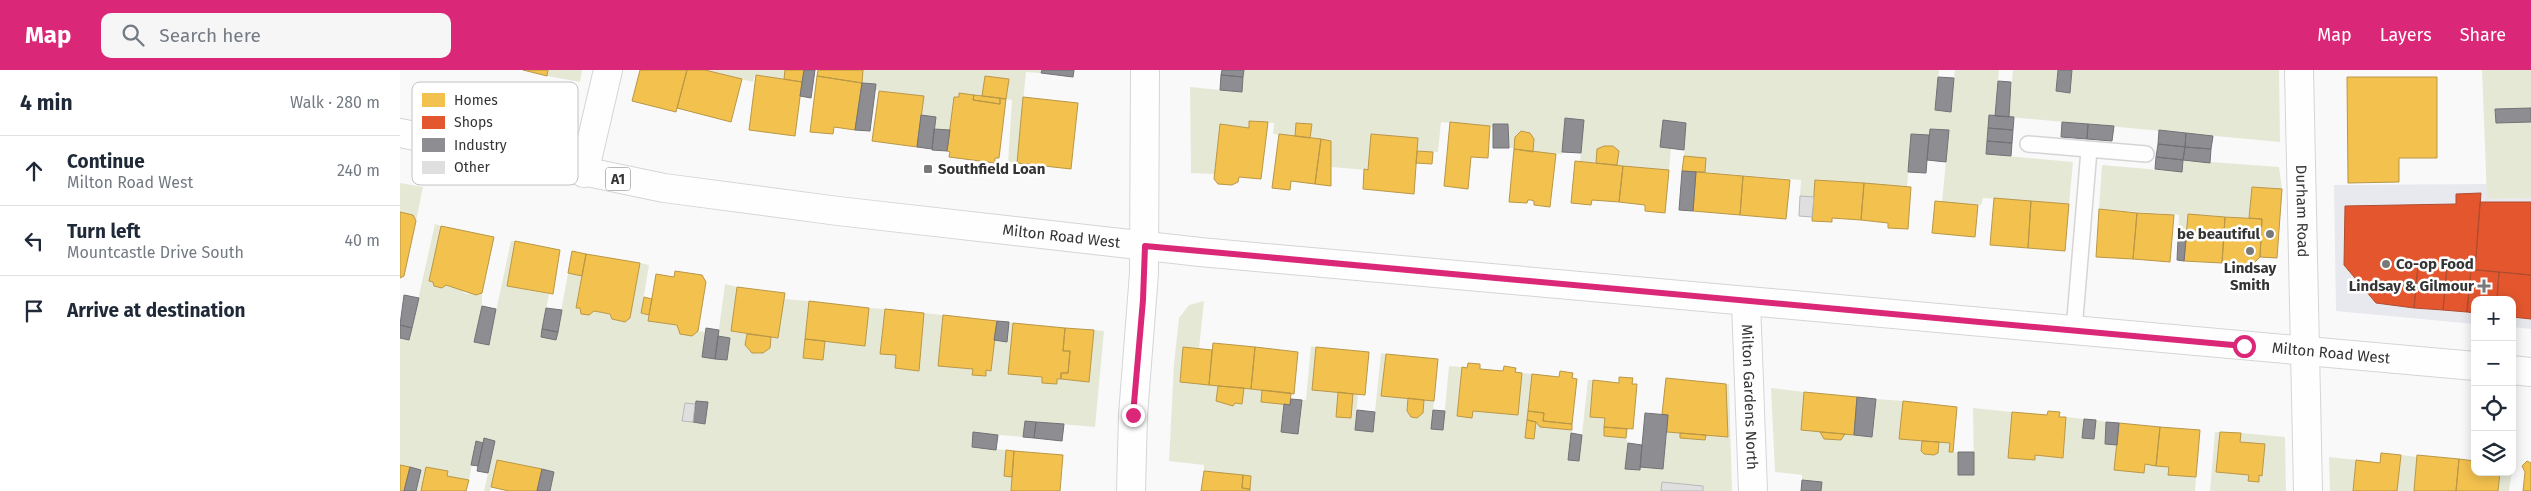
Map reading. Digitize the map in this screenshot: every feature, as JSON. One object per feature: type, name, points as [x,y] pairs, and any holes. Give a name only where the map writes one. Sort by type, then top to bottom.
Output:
[{"type":"main road","points":[[584,173],[608,70]]},
{"type":"main road","points":[[1130,491],[1133,415],[1143,300],[1145,246],[1145,70]]},
{"type":"main road","name":"Durham Road","points":[[2299,70],[2308,491]]},
{"type":"main road","name":"Milton Road West","points":[[578,172],[761,202],[1145,246],[1746,302],[2471,366]]},
{"type":"main road","name":"Milton Gardens North","points":[[1746,302],[1753,491]]},
{"type":"main road","points":[[2516,370],[2531,372]]},
{"type":"lane","points":[[2028,144],[2146,154]]},
{"type":"lane","points":[[2074,330],[2089,150]]},
{"type":"shaded area","points":[[2487,184],[2488,199],[2531,198],[2531,329],[2516,327],[2516,296],[2471,296],[2471,324],[2336,311],[2334,185]]},
{"type":"green space","points":[[548,70],[582,70],[580,82],[547,76]]},
{"type":"green space","points":[[706,70],[785,70],[784,79],[755,75],[753,82]]},
{"type":"green space","points":[[863,70],[1042,70],[1041,73],[1026,72],[1017,163],[1008,163],[1012,100],[1006,99],[1008,79],[985,76],[982,96],[959,93],[959,97],[954,97],[950,130],[934,129],[921,115],[923,96],[875,90],[876,84],[862,83]]},
{"type":"green space","points":[[1244,70],[1939,70],[1935,110],[1950,112],[1955,70],[1999,70],[1995,116],[1989,115],[1986,154],[2073,162],[2069,204],[1983,198],[1981,205],[1942,202],[1949,130],[1930,129],[1929,135],[1911,134],[1907,187],[1816,180],[1814,197],[1800,196],[1801,180],[1705,172],[1706,158],[1684,156],[1686,123],[1664,120],[1671,148],[1669,170],[1617,165],[1619,151],[1608,146],[1597,149],[1596,163],[1580,162],[1584,121],[1565,119],[1562,154],[1533,152],[1534,139],[1530,133],[1521,131],[1515,137],[1514,148],[1509,148],[1508,124],[1493,124],[1493,127],[1441,122],[1438,152],[1417,151],[1418,138],[1371,135],[1368,170],[1331,167],[1331,141],[1310,138],[1312,124],[1296,123],[1295,136],[1273,134],[1274,123],[1250,121],[1249,128],[1221,124],[1215,174],[1191,173],[1190,87],[1241,92]]},
{"type":"green space","points":[[2013,70],[2058,70],[2056,91],[2069,93],[2072,70],[2279,70],[2280,142],[2009,117]]},
{"type":"green space","points":[[2482,70],[2531,70],[2531,108],[2495,109],[2496,122],[2531,122],[2531,198],[2487,199]]},
{"type":"green space","points":[[2183,160],[2279,167],[2282,189],[2252,187],[2249,218],[2188,214],[2186,240],[2178,240],[2179,215],[2099,209],[2102,165],[2182,172]]},
{"type":"green space","points":[[400,183],[423,187],[416,221],[400,212]]},
{"type":"green space","points":[[435,224],[441,226],[429,281],[433,282],[434,286],[441,288],[446,285],[461,288],[464,293],[476,295],[482,293],[482,306],[489,344],[511,241],[515,241],[507,286],[549,294],[541,337],[556,339],[568,273],[582,276],[576,308],[580,308],[581,314],[589,315],[594,311],[610,314],[612,319],[625,322],[640,263],[649,265],[641,313],[649,315],[648,321],[677,325],[680,334],[698,331],[706,332],[702,357],[727,360],[730,338],[718,336],[725,284],[737,287],[731,331],[747,334],[745,345],[747,349],[757,354],[770,348],[771,337],[778,338],[784,299],[809,301],[803,358],[823,360],[825,341],[865,346],[869,308],[885,309],[881,354],[896,355],[896,368],[918,371],[924,313],[943,315],[938,366],[973,369],[972,375],[986,376],[986,370],[991,370],[994,340],[1007,341],[1009,322],[1013,323],[1008,374],[1042,377],[1042,383],[1057,384],[1057,379],[1089,381],[1094,330],[1104,331],[1095,427],[1025,421],[1023,437],[973,433],[972,447],[1006,450],[1004,476],[1012,477],[1011,491],[550,491],[554,472],[497,460],[490,491],[484,491],[495,442],[484,438],[483,443],[476,442],[469,480],[447,476],[448,471],[427,467],[421,491],[416,491],[420,470],[400,465],[400,338],[409,340]],"holes":[[[696,401],[708,403],[705,424],[682,420],[685,403],[695,404]]]},
{"type":"green space","points":[[1204,301],[1199,349],[1183,347],[1180,381],[1218,386],[1217,401],[1233,406],[1235,403],[1242,404],[1244,388],[1262,390],[1261,402],[1284,404],[1282,432],[1298,433],[1302,400],[1306,400],[1311,346],[1316,347],[1312,389],[1338,392],[1336,416],[1350,418],[1353,394],[1358,394],[1355,430],[1373,431],[1381,353],[1386,354],[1382,396],[1408,398],[1407,411],[1411,417],[1417,418],[1423,413],[1424,400],[1434,401],[1431,429],[1443,430],[1449,366],[1462,367],[1457,416],[1473,411],[1518,415],[1522,373],[1532,374],[1525,438],[1534,439],[1536,422],[1540,427],[1572,430],[1569,460],[1579,461],[1588,380],[1593,380],[1590,416],[1605,418],[1604,436],[1626,438],[1628,443],[1626,469],[1640,470],[1640,467],[1663,469],[1667,432],[1680,433],[1680,438],[1705,440],[1706,435],[1728,437],[1726,384],[1729,384],[1732,491],[1250,491],[1251,476],[1204,471],[1204,465],[1169,461],[1174,364],[1179,318],[1189,305]]},
{"type":"green space","points":[[1771,388],[1804,392],[1801,430],[1820,432],[1824,439],[1840,440],[1845,434],[1872,437],[1876,399],[1903,401],[1899,439],[1922,441],[1921,451],[1924,454],[1938,453],[1939,442],[1950,443],[1949,452],[1958,452],[1958,474],[1974,474],[1973,408],[2012,412],[2008,458],[2035,460],[2035,455],[2063,458],[2066,417],[2084,419],[2082,438],[2094,439],[2096,420],[2106,422],[2105,444],[2117,445],[2115,470],[2144,473],[2145,464],[2169,467],[2168,475],[2196,477],[2195,491],[1821,491],[1822,482],[1802,480],[1802,475],[1775,472]]},
{"type":"green space","points":[[2215,432],[2220,432],[2217,472],[2249,475],[2249,481],[2258,482],[2259,475],[2262,476],[2265,445],[2240,442],[2241,433],[2285,437],[2286,491],[2210,491]]},
{"type":"green space","points":[[2401,455],[2417,457],[2414,491],[2397,491]]},
{"type":"green space","points":[[2329,457],[2356,460],[2353,491],[2330,491]]},
{"type":"green space","points":[[2500,476],[2511,476],[2509,491],[2498,491]]},
{"type":"building: Homes","points":[[523,70],[548,70],[547,76]]},
{"type":"building: Homes","points":[[640,70],[687,70],[676,112],[632,101]]},
{"type":"building: Homes","points":[[687,70],[705,70],[742,79],[731,122],[677,108]]},
{"type":"building: Homes","points":[[785,70],[804,70],[802,82],[784,79]]},
{"type":"building: Homes","points":[[818,70],[863,70],[862,83],[817,76]]},
{"type":"building: Homes","points":[[756,75],[802,82],[795,136],[749,130]]},
{"type":"building: Homes","points":[[817,76],[862,83],[855,130],[834,127],[833,134],[810,132]]},
{"type":"building: Homes","points":[[985,76],[1009,79],[1006,99],[982,96]]},
{"type":"building: Homes","points":[[2347,77],[2437,77],[2437,158],[2399,158],[2399,182],[2348,183]]},
{"type":"building: Homes","points":[[879,91],[924,96],[917,147],[872,141]]},
{"type":"building: Homes","points":[[959,93],[974,95],[973,100],[1000,104],[1000,98],[1006,99],[999,158],[995,158],[995,163],[949,157],[950,152],[947,151],[954,97],[959,97]]},
{"type":"building: Homes","points":[[974,95],[1000,98],[1000,104],[973,100]]},
{"type":"building: Homes","points":[[1023,97],[1078,103],[1071,169],[1017,163]]},
{"type":"building: Homes","points":[[1249,121],[1268,122],[1261,179],[1239,177],[1238,182],[1232,185],[1218,184],[1214,179],[1220,124],[1249,128]]},
{"type":"building: Homes","points":[[1450,122],[1490,126],[1488,158],[1471,157],[1468,189],[1444,186]]},
{"type":"building: Homes","points":[[1296,123],[1312,124],[1310,138],[1295,136]]},
{"type":"building: Homes","points":[[1521,131],[1530,133],[1534,139],[1533,152],[1514,149],[1515,137]]},
{"type":"building: Homes","points":[[1279,134],[1321,139],[1315,184],[1291,181],[1290,190],[1272,188]]},
{"type":"building: Homes","points":[[1371,134],[1418,138],[1414,194],[1363,189],[1364,169],[1368,170]]},
{"type":"building: Homes","points":[[1321,139],[1331,141],[1331,186],[1315,184]]},
{"type":"building: Homes","points":[[1604,146],[1613,146],[1619,151],[1617,165],[1596,163],[1597,149]]},
{"type":"building: Homes","points":[[1514,149],[1556,154],[1550,207],[1534,205],[1534,201],[1531,200],[1528,200],[1527,203],[1509,202]]},
{"type":"building: Homes","points":[[1417,151],[1433,152],[1432,164],[1416,163]]},
{"type":"building: Homes","points":[[1684,156],[1706,158],[1705,172],[1682,171]]},
{"type":"building: Homes","points":[[1575,161],[1623,166],[1619,202],[1592,200],[1591,205],[1571,203]]},
{"type":"building: Homes","points":[[1623,166],[1669,170],[1665,213],[1645,211],[1645,205],[1619,202]]},
{"type":"building: Homes","points":[[1696,172],[1743,176],[1740,215],[1693,211]]},
{"type":"building: Homes","points":[[1743,176],[1790,180],[1786,219],[1740,215]]},
{"type":"building: Homes","points":[[1815,180],[1864,183],[1861,220],[1832,218],[1832,222],[1812,221]]},
{"type":"building: Homes","points":[[1864,183],[1911,187],[1908,229],[1888,228],[1888,223],[1861,220]]},
{"type":"building: Homes","points":[[2252,187],[2282,189],[2277,258],[2260,257],[2262,219],[2249,218]]},
{"type":"building: Homes","points":[[1994,198],[2031,201],[2028,248],[1990,245]]},
{"type":"building: Homes","points":[[1935,201],[1978,205],[1975,237],[1932,233]]},
{"type":"building: Homes","points":[[2031,201],[2069,204],[2065,251],[2028,248]]},
{"type":"building: Homes","points":[[2099,209],[2137,213],[2133,259],[2096,257]]},
{"type":"building: Homes","points":[[400,212],[413,215],[416,221],[404,276],[400,278]]},
{"type":"building: Homes","points":[[2137,213],[2174,215],[2170,262],[2133,259]]},
{"type":"building: Homes","points":[[2188,214],[2225,217],[2222,263],[2184,261]]},
{"type":"building: Homes","points":[[2225,217],[2262,219],[2260,257],[2251,266],[2222,263]]},
{"type":"building: Homes","points":[[441,226],[494,237],[482,293],[476,295],[446,285],[442,288],[434,286],[433,282],[429,281]]},
{"type":"building: Homes","points":[[515,241],[560,250],[553,294],[507,286]]},
{"type":"building: Homes","points":[[572,251],[586,254],[582,276],[568,273]]},
{"type":"building: Homes","points":[[586,254],[640,263],[630,318],[625,322],[612,319],[610,314],[594,311],[589,315],[581,314],[580,308],[576,308]]},
{"type":"building: Homes","points":[[675,271],[702,275],[706,282],[698,331],[692,336],[680,334],[677,325],[648,321],[656,274],[674,277]]},
{"type":"building: Homes","points":[[737,287],[785,293],[778,338],[731,331]]},
{"type":"building: Homes","points":[[644,297],[652,299],[649,315],[641,313]]},
{"type":"building: Homes","points":[[809,301],[869,308],[865,346],[805,339]]},
{"type":"building: Homes","points":[[885,309],[924,313],[919,371],[895,368],[896,355],[880,354]]},
{"type":"building: Homes","points":[[943,315],[997,321],[991,371],[986,370],[986,376],[972,375],[973,369],[938,366]]},
{"type":"building: Homes","points":[[1013,323],[1065,328],[1063,351],[1070,351],[1068,373],[1061,373],[1061,379],[1057,379],[1057,384],[1042,383],[1042,377],[1008,374]]},
{"type":"building: Homes","points":[[1065,328],[1094,330],[1089,382],[1061,379],[1061,373],[1068,373],[1070,351],[1063,351]]},
{"type":"building: Homes","points":[[747,334],[771,337],[770,348],[763,353],[752,353],[745,345]]},
{"type":"building: Homes","points":[[805,339],[825,341],[823,360],[803,358]]},
{"type":"building: Homes","points":[[1213,343],[1255,347],[1251,389],[1209,385]]},
{"type":"building: Homes","points":[[1183,347],[1212,350],[1209,385],[1180,382]]},
{"type":"building: Homes","points":[[1255,347],[1298,352],[1294,394],[1251,389]]},
{"type":"building: Homes","points":[[1316,347],[1369,352],[1365,395],[1312,390]]},
{"type":"building: Homes","points":[[1386,354],[1438,359],[1434,401],[1381,396]]},
{"type":"building: Homes","points":[[1468,363],[1480,364],[1480,369],[1503,371],[1504,366],[1516,368],[1515,372],[1522,373],[1518,415],[1473,411],[1472,418],[1457,416],[1462,367],[1467,368]]},
{"type":"building: Homes","points":[[1560,371],[1573,373],[1572,378],[1577,379],[1572,424],[1543,421],[1544,413],[1528,411],[1532,374],[1559,377]]},
{"type":"building: Homes","points":[[1619,377],[1633,378],[1632,384],[1637,384],[1633,429],[1604,427],[1605,418],[1590,417],[1593,380],[1619,383]]},
{"type":"building: Homes","points":[[1666,378],[1726,384],[1728,437],[1667,432],[1668,415],[1662,414]]},
{"type":"building: Homes","points":[[1218,386],[1244,388],[1242,404],[1235,403],[1233,406],[1216,401]]},
{"type":"building: Homes","points":[[1262,390],[1291,393],[1290,405],[1261,402]]},
{"type":"building: Homes","points":[[1338,392],[1353,394],[1351,418],[1336,417]]},
{"type":"building: Homes","points":[[1804,392],[1857,397],[1854,435],[1801,430]]},
{"type":"building: Homes","points":[[1408,398],[1424,400],[1423,413],[1417,418],[1411,417],[1407,411]]},
{"type":"building: Homes","points":[[1903,401],[1957,407],[1953,452],[1949,452],[1950,443],[1899,439]]},
{"type":"building: Homes","points":[[1528,411],[1544,413],[1543,421],[1572,424],[1572,430],[1540,427],[1536,422],[1527,420]]},
{"type":"building: Homes","points":[[2048,411],[2060,412],[2059,417],[2066,417],[2063,458],[2035,455],[2035,460],[2008,458],[2012,412],[2047,415]]},
{"type":"building: Homes","points":[[1527,420],[1536,422],[1534,439],[1525,438]]},
{"type":"building: Homes","points":[[2119,423],[2160,427],[2156,466],[2145,464],[2144,473],[2114,470]]},
{"type":"building: Homes","points":[[1604,427],[1627,429],[1626,438],[1604,436]]},
{"type":"building: Homes","points":[[2160,427],[2200,430],[2196,477],[2168,475],[2169,467],[2156,466]]},
{"type":"building: Homes","points":[[1820,432],[1845,434],[1841,440],[1824,439]]},
{"type":"building: Homes","points":[[2220,432],[2241,433],[2240,442],[2265,444],[2262,476],[2259,475],[2259,482],[2248,481],[2249,475],[2216,472]]},
{"type":"building: Homes","points":[[1680,433],[1706,435],[1705,440],[1680,438]]},
{"type":"building: Homes","points":[[1922,441],[1939,442],[1938,453],[1934,455],[1924,454],[1921,451]]},
{"type":"building: Homes","points":[[1006,450],[1014,451],[1012,477],[1004,476]]},
{"type":"building: Homes","points":[[1014,451],[1063,455],[1060,491],[1011,491]]},
{"type":"building: Homes","points":[[2381,453],[2401,455],[2397,491],[2353,491],[2356,460],[2380,463]]},
{"type":"building: Homes","points":[[2417,455],[2459,459],[2456,491],[2414,491]]},
{"type":"building: Homes","points":[[2459,459],[2471,460],[2471,476],[2500,476],[2498,491],[2456,491]]},
{"type":"building: Homes","points":[[497,460],[542,469],[537,491],[509,491],[491,487]]},
{"type":"building: Homes","points":[[2527,461],[2531,463],[2531,491],[2523,491],[2525,472],[2522,466]]},
{"type":"building: Homes","points":[[400,465],[410,467],[404,491],[400,491]]},
{"type":"building: Homes","points":[[426,467],[448,471],[447,476],[469,480],[466,491],[421,491]]},
{"type":"building: Homes","points":[[1204,471],[1243,475],[1242,488],[1250,489],[1250,491],[1201,491]]},
{"type":"building: Homes","points":[[1243,475],[1251,476],[1250,489],[1242,488]]},
{"type":"building: Shops","points":[[2481,193],[2475,270],[2418,265],[2414,308],[2376,303],[2344,265],[2345,206],[2456,204],[2456,194]]},
{"type":"building: Shops","points":[[2480,202],[2531,202],[2531,275],[2475,270]]},
{"type":"building: Shops","points":[[2418,265],[2447,267],[2443,310],[2414,308]]},
{"type":"building: Shops","points":[[2447,267],[2471,269],[2467,312],[2443,310]]},
{"type":"building: Shops","name":"Lindsay & Gilmour","points":[[2471,269],[2499,272],[2497,296],[2471,296],[2471,312],[2467,312]]},
{"type":"building: Shops","points":[[2499,272],[2531,275],[2531,319],[2516,317],[2516,296],[2497,296]]},
{"type":"building: Industry","points":[[804,70],[815,70],[811,98],[800,96]]},
{"type":"building: Industry","points":[[1042,70],[1074,70],[1073,77],[1041,73]]},
{"type":"building: Industry","points":[[1222,70],[1244,70],[1243,77],[1221,75]]},
{"type":"building: Industry","points":[[2058,70],[2072,70],[2070,93],[2056,91]]},
{"type":"building: Industry","points":[[1221,75],[1243,77],[1242,92],[1220,90]]},
{"type":"building: Industry","points":[[1938,77],[1954,78],[1951,112],[1935,110]]},
{"type":"building: Industry","points":[[1998,81],[2011,82],[2009,117],[1995,116]]},
{"type":"building: Industry","points":[[862,83],[876,84],[870,131],[855,130]]},
{"type":"building: Industry","points":[[2531,108],[2531,122],[2496,123],[2495,109]]},
{"type":"building: Industry","points":[[921,115],[936,117],[932,149],[917,147]]},
{"type":"building: Industry","points":[[1989,115],[2014,117],[2013,130],[1988,128]]},
{"type":"building: Industry","points":[[1565,118],[1584,120],[1581,153],[1562,152]]},
{"type":"building: Industry","points":[[1663,120],[1686,123],[1684,150],[1660,147]]},
{"type":"building: Industry","points":[[2062,122],[2088,124],[2087,139],[2061,137]]},
{"type":"building: Industry","points":[[1493,124],[1508,124],[1509,148],[1493,148]]},
{"type":"building: Industry","points":[[2088,124],[2114,126],[2112,141],[2087,139]]},
{"type":"building: Industry","points":[[1988,128],[2013,130],[2012,143],[1987,141]]},
{"type":"building: Industry","points":[[934,129],[950,130],[947,151],[932,150]]},
{"type":"building: Industry","points":[[1930,129],[1949,130],[1946,162],[1927,160]]},
{"type":"building: Industry","points":[[2159,130],[2186,133],[2185,147],[2158,144]]},
{"type":"building: Industry","points":[[2186,133],[2213,136],[2211,149],[2185,147]]},
{"type":"building: Industry","points":[[1911,134],[1929,135],[1926,173],[1908,172]]},
{"type":"building: Industry","points":[[1987,141],[2012,143],[2011,156],[1986,154]]},
{"type":"building: Industry","points":[[2158,144],[2185,147],[2183,160],[2156,157]]},
{"type":"building: Industry","points":[[2185,147],[2211,149],[2210,163],[2183,160]]},
{"type":"building: Industry","points":[[2156,157],[2183,160],[2182,172],[2155,169]]},
{"type":"building: Industry","points":[[1682,171],[1696,172],[1693,211],[1679,210]]},
{"type":"building: Industry","points":[[2178,240],[2186,240],[2184,261],[2177,260]]},
{"type":"building: Industry","points":[[404,295],[419,298],[412,328],[400,325]]},
{"type":"building: Industry","points":[[482,306],[496,309],[489,345],[474,342]]},
{"type":"building: Industry","points":[[546,308],[562,310],[558,332],[542,329]]},
{"type":"building: Industry","points":[[997,321],[1009,322],[1007,342],[994,340]]},
{"type":"building: Industry","points":[[400,325],[412,328],[409,340],[400,338]]},
{"type":"building: Industry","points":[[706,328],[719,330],[715,359],[702,357]]},
{"type":"building: Industry","points":[[542,329],[558,332],[556,340],[541,337]]},
{"type":"building: Industry","points":[[718,336],[730,338],[727,360],[715,359]]},
{"type":"building: Industry","points":[[1857,397],[1876,399],[1872,437],[1854,435]]},
{"type":"building: Industry","points":[[1291,399],[1302,400],[1298,434],[1281,432],[1284,404],[1290,405]]},
{"type":"building: Industry","points":[[696,401],[708,402],[705,424],[693,422]]},
{"type":"building: Industry","points":[[1357,410],[1375,412],[1373,432],[1355,430]]},
{"type":"building: Industry","points":[[1433,410],[1445,411],[1443,430],[1431,429]]},
{"type":"building: Industry","points":[[1645,413],[1668,415],[1663,469],[1640,467]]},
{"type":"building: Industry","points":[[2084,419],[2096,420],[2094,439],[2082,438]]},
{"type":"building: Industry","points":[[1025,421],[1036,422],[1034,438],[1023,437]]},
{"type":"building: Industry","points":[[1036,422],[1064,424],[1062,441],[1034,438]]},
{"type":"building: Industry","points":[[2106,422],[2119,423],[2117,445],[2105,444]]},
{"type":"building: Industry","points":[[973,432],[998,435],[996,450],[972,447]]},
{"type":"building: Industry","points":[[1571,433],[1582,435],[1579,461],[1568,460]]},
{"type":"building: Industry","points":[[484,438],[495,441],[488,473],[477,471]]},
{"type":"building: Industry","points":[[476,441],[483,443],[478,466],[471,465]]},
{"type":"building: Industry","points":[[1628,443],[1642,445],[1640,470],[1625,469]]},
{"type":"building: Industry","points":[[1958,452],[1974,452],[1974,475],[1958,475]]},
{"type":"building: Industry","points":[[410,467],[421,470],[416,491],[404,491]]},
{"type":"building: Industry","points":[[542,469],[554,472],[550,491],[537,491]]},
{"type":"building: Industry","points":[[1802,480],[1822,482],[1821,491],[1801,491]]},
{"type":"building: Other","points":[[1800,196],[1814,197],[1812,217],[1799,216]]},
{"type":"building: Other","points":[[685,403],[695,404],[693,422],[682,421]]},
{"type":"building: Other","points":[[1662,482],[1703,486],[1703,491],[1661,491]]},
{"type":"place","name":"Southfield Loan","points":[[928,169]]},
{"type":"place","name":"be beautiful","points":[[2270,234]]},
{"type":"place","name":"Lindsay Smith","points":[[2250,251]]},
{"type":"place","name":"Co-op Food","points":[[2386,264]]},
{"type":"place","name":"Lindsay & Gilmour","points":[[2484,286]]},
{"type":"route","points":[[1133,415],[1143,300],[1145,246],[2244,346]]}]
